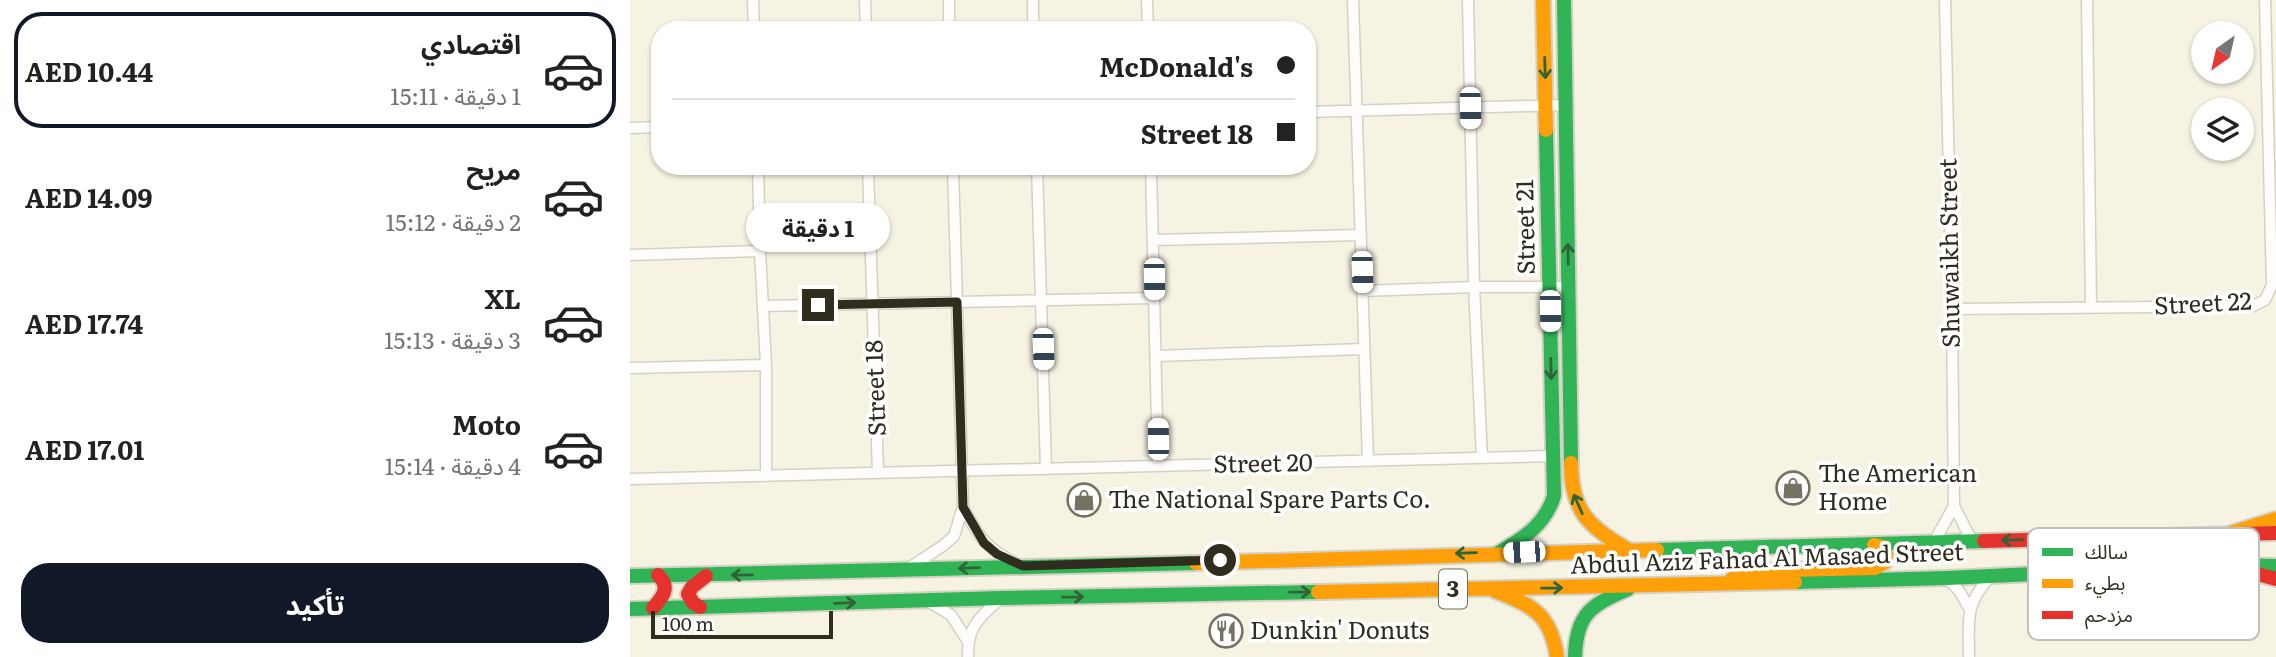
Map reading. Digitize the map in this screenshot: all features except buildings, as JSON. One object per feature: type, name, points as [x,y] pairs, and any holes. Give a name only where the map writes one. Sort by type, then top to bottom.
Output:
[{"type":"main road","name":"Street 21","points":[[1498,552],[1532,532],[1551,507],[1555,484],[1543,0]]},
{"type":"main road","name":"Street 21","points":[[1564,0],[1571,478],[1574,499],[1580,512],[1596,531],[1627,549]]},
{"type":"main road","points":[[2247,528],[2276,519]]},
{"type":"main road","name":"Abdul Aziz Fahad Al Masaed Street","points":[[630,576],[906,571],[1498,552],[2028,539]]},
{"type":"main road","points":[[1723,583],[1751,571],[1875,568],[1883,565],[1887,553],[1883,547],[1874,545]]},
{"type":"main road","name":"Abdul Aziz Fahad Al Masaed Street","points":[[630,608],[1001,598],[1634,587],[2028,574]]},
{"type":"main road","points":[[2259,574],[2276,579]]},
{"type":"main road","points":[[653,608],[666,592],[663,579],[658,575]]},
{"type":"main road","points":[[700,607],[693,604],[688,592],[691,585],[706,576]]},
{"type":"main road","points":[[1575,657],[1575,637],[1585,611],[1594,604],[1634,587]]},
{"type":"main road","points":[[1487,588],[1525,603],[1540,613],[1552,632],[1557,657]]},
{"type":"street","points":[[753,0],[754,21]]},
{"type":"street","points":[[865,0],[866,21]]},
{"type":"street","points":[[949,0],[949,21]]},
{"type":"street","points":[[1033,0],[1033,21]]},
{"type":"street","points":[[1147,0],[1148,21]]},
{"type":"street","points":[[1353,0],[1368,461]]},
{"type":"street","points":[[1468,0],[1474,287],[1482,458]]},
{"type":"street","name":"Shuwaikh Street","points":[[1945,0],[1954,506],[1972,541]]},
{"type":"street","points":[[2087,0],[2091,307]]},
{"type":"street","name":"Street 22","points":[[1952,309],[2253,306],[2265,300],[2272,285],[2265,0]]},
{"type":"street","points":[[1316,112],[1566,105]]},
{"type":"street","points":[[630,128],[651,127]]},
{"type":"street","points":[[758,175],[766,365],[766,476]]},
{"type":"street","name":"Street 18","points":[[868,175],[878,473]]},
{"type":"street","points":[[906,571],[954,536],[963,507],[953,175]]},
{"type":"street","points":[[1037,175],[1046,469]]},
{"type":"street","points":[[1151,175],[1158,466]]},
{"type":"street","points":[[1153,240],[1360,235]]},
{"type":"street","points":[[630,256],[760,251]]},
{"type":"street","points":[[1362,291],[1568,287]]},
{"type":"street","points":[[957,302],[1154,298]]},
{"type":"street","name":"Street 18","points":[[763,306],[957,302]]},
{"type":"street","points":[[1156,356],[1364,349]]},
{"type":"street","points":[[630,368],[766,365]]},
{"type":"street","name":"Street 20","points":[[962,471],[1553,456]]},
{"type":"street","name":"Street 18","points":[[630,479],[962,471]]},
{"type":"street","name":"Shuwaikh Street","points":[[1934,542],[1954,506]]},
{"type":"street","points":[[963,507],[984,543],[997,554],[1023,566]]},
{"type":"street","points":[[1969,608],[1991,576]]},
{"type":"street","points":[[1947,578],[1960,592],[1969,608],[1969,657]]},
{"type":"street","points":[[967,640],[979,618],[1001,598]]},
{"type":"street","points":[[927,600],[951,615],[967,640],[968,657]]},
{"type":"traffic: fast","points":[[1564,0],[1571,463]]},
{"type":"traffic: fast","points":[[1498,553],[1539,523],[1554,496],[1546,130]]},
{"type":"traffic: fast","points":[[1657,550],[1984,541]]},
{"type":"traffic: fast","points":[[630,576],[1196,563]]},
{"type":"traffic: fast","points":[[2259,566],[2276,566]]},
{"type":"traffic: fast","points":[[1795,582],[2028,574]]},
{"type":"traffic: fast","points":[[1575,657],[1579,630],[1588,613],[1604,600],[1628,589]]},
{"type":"traffic: fast","points":[[630,609],[1318,592]]},
{"type":"traffic: slow","points":[[1543,0],[1546,130]]},
{"type":"traffic: slow","points":[[1571,463],[1574,493],[1584,515],[1602,533],[1627,549]]},
{"type":"traffic: slow","points":[[2247,528],[2276,519]]},
{"type":"traffic: slow","points":[[1732,579],[1751,571],[1875,568],[1885,562],[1887,557],[1883,547],[1874,545]]},
{"type":"traffic: slow","points":[[1196,563],[1657,550]]},
{"type":"traffic: slow","points":[[1318,592],[1795,582]]},
{"type":"traffic: slow","points":[[1495,591],[1520,601],[1545,621],[1557,657]]},
{"type":"traffic: jam","points":[[2259,533],[2276,533]]},
{"type":"traffic: jam","points":[[1984,541],[2028,540]]},
{"type":"traffic: jam","points":[[2259,574],[2276,579]]},
{"type":"traffic: jam","points":[[653,608],[665,588],[658,575]]},
{"type":"traffic: jam","points":[[700,607],[693,603],[688,594],[692,587],[706,576]]},
{"type":"place","name":"The American Home","points":[[1793,488]]},
{"type":"place","name":"The National Spare Parts Co.","points":[[1084,500]]},
{"type":"place","name":"Dunkin' Donuts","points":[[1226,631]]},
{"type":"route","points":[[818,305],[957,302],[963,507],[984,543],[997,554],[1023,566],[1220,560]]}]
